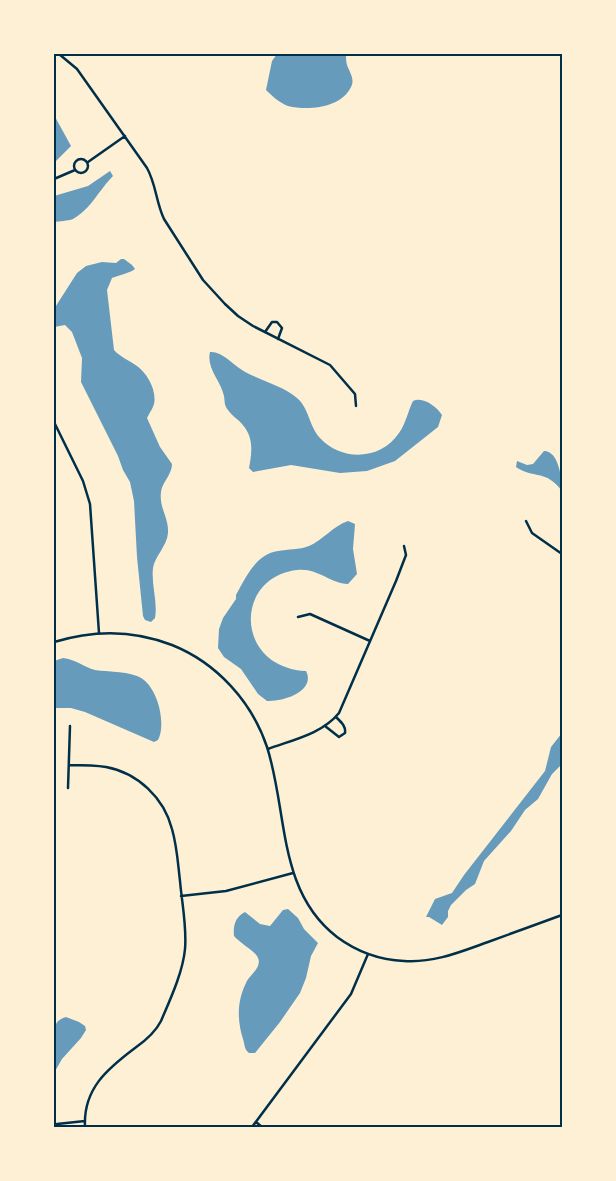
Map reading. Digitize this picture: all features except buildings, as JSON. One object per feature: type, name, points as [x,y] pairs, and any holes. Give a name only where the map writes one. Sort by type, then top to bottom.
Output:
[{"type":"street","points":[[59,54],[77,68],[153,178],[159,209],[164,219],[214,293],[238,316],[330,365],[355,394],[356,406]]},
{"type":"street","points":[[88,162],[125,136]]},
{"type":"street","points":[[75,170],[75,163],[78,160],[84,159],[88,162]]},
{"type":"street","points":[[75,170],[78,173],[85,173],[88,169],[88,162]]},
{"type":"street","points":[[54,179],[75,170]]},
{"type":"street","points":[[265,332],[272,322],[277,322],[282,328],[278,338]]},
{"type":"street","points":[[54,422],[83,481],[90,504],[99,633]]},
{"type":"street","points":[[526,521],[532,533],[562,554]]},
{"type":"street","points":[[268,749],[325,726],[336,717],[342,707],[406,555],[404,546]]},
{"type":"street","points":[[298,617],[310,614],[370,642]]},
{"type":"street","points":[[54,642],[99,633],[128,634],[154,639],[175,646],[198,659],[221,676],[239,695],[254,717],[268,749],[293,872],[304,899],[323,925],[349,945],[381,958],[404,961],[441,958],[562,915]]},
{"type":"street","points":[[325,726],[339,737],[345,734],[346,729],[336,717]]},
{"type":"street","points":[[68,788],[70,726]]},
{"type":"street","points":[[69,765],[96,766],[117,770],[136,780],[158,799],[172,827],[185,931],[183,963],[160,1023],[149,1038],[113,1064],[98,1081],[87,1105],[85,1127]]},
{"type":"street","points":[[181,896],[226,891],[293,872]]},
{"type":"street","points":[[252,1127],[351,994],[368,954]]},
{"type":"street","points":[[54,1126],[85,1121]]},
{"type":"street","points":[[256,1122],[262,1127]]},
{"type":"water","points":[[277,54],[346,54],[352,79],[351,87],[340,100],[332,104],[314,108],[285,105],[266,90],[272,61]]},
{"type":"water","points":[[54,115],[71,146],[54,163]]},
{"type":"water","points":[[110,171],[113,176],[85,210],[73,219],[54,222],[54,196],[88,186]]},
{"type":"water","points":[[124,259],[135,269],[112,278],[107,290],[114,350],[141,369],[148,377],[155,399],[147,418],[160,447],[172,464],[161,492],[161,503],[168,533],[166,542],[153,568],[156,612],[155,618],[151,622],[145,620],[143,616],[134,501],[130,482],[81,382],[82,358],[72,332],[65,325],[54,327],[54,309],[77,273],[86,266],[102,262],[116,263]]},
{"type":"water","points":[[210,352],[227,358],[248,374],[292,394],[301,402],[313,428],[320,438],[329,446],[350,454],[372,453],[382,449],[391,442],[399,433],[413,401],[425,401],[442,415],[438,427],[395,461],[367,471],[340,473],[291,465],[253,472],[249,468],[251,450],[249,434],[226,407],[222,390],[210,364]]},
{"type":"water","points":[[544,451],[549,452],[556,460],[559,467],[562,491],[556,484],[545,477],[522,471],[516,467],[517,461],[527,465],[533,464]]},
{"type":"water","points":[[348,521],[355,524],[353,549],[357,574],[348,584],[310,571],[297,570],[276,576],[262,588],[253,604],[251,622],[255,639],[265,655],[282,666],[306,671],[308,678],[303,690],[297,694],[282,700],[267,701],[258,694],[241,669],[224,657],[218,648],[219,629],[223,618],[236,599],[236,595],[248,574],[258,561],[270,553],[309,546]]},
{"type":"water","points":[[63,658],[95,670],[127,673],[144,680],[155,695],[161,714],[161,733],[158,740],[154,742],[85,712],[71,708],[54,708],[54,661]]},
{"type":"water","points":[[562,733],[562,764],[552,774],[538,799],[525,810],[511,831],[484,861],[475,884],[451,905],[448,917],[442,925],[426,917],[435,899],[452,893],[545,771],[551,747]]},
{"type":"water","points":[[288,909],[298,918],[304,929],[318,943],[311,956],[300,993],[255,1053],[249,1053],[245,1048],[241,1032],[240,1004],[246,983],[259,964],[259,960],[255,954],[234,936],[234,925],[239,916],[245,912],[260,924],[270,926],[283,910]]},
{"type":"water","points":[[66,1017],[79,1022],[85,1026],[86,1030],[62,1059],[54,1073],[55,1027],[59,1020]]}]
